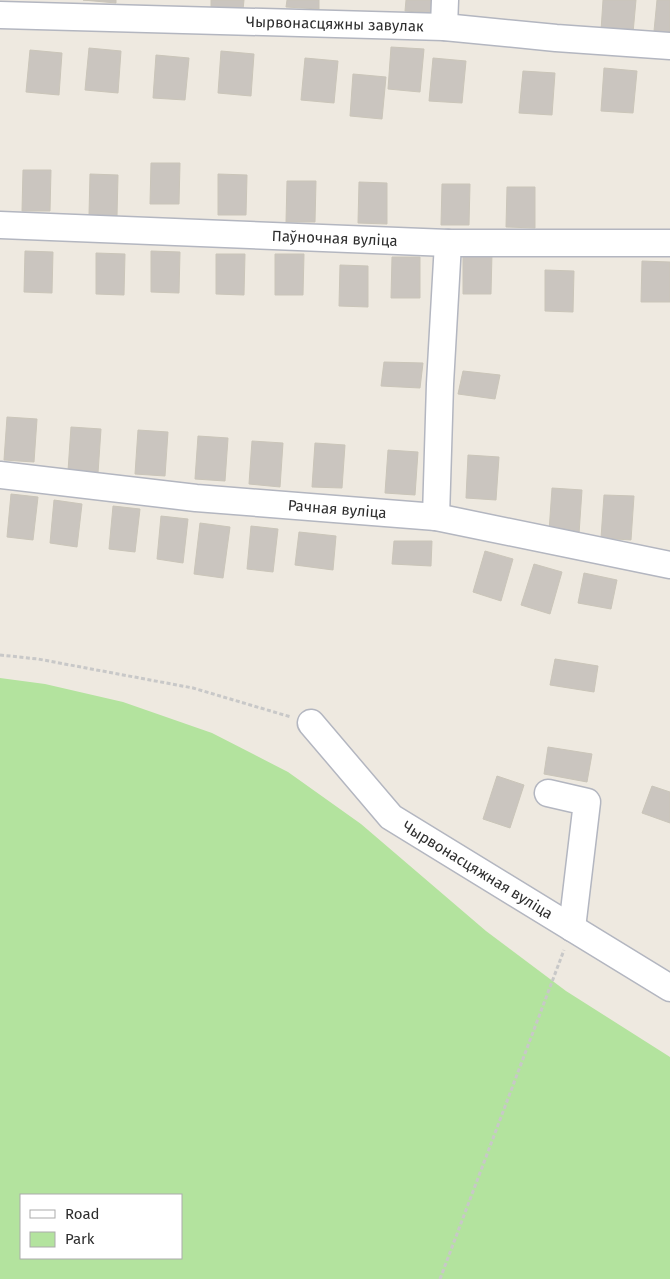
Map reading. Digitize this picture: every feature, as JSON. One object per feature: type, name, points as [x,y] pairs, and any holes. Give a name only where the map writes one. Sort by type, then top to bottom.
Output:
[{"type":"street","points":[[444,27],[445,0]]},
{"type":"street","name":"Чырвонасцяжны завулак","points":[[0,15],[444,27],[556,38],[670,46]]},
{"type":"street","name":"Паўночная вуліца","points":[[0,225],[448,243],[670,243]]},
{"type":"street","points":[[436,517],[440,384],[448,243]]},
{"type":"street","name":"Рачная вуліца","points":[[0,475],[196,498],[436,517],[670,565]]},
{"type":"street","name":"Чырвонасцяжная вуліца","points":[[311,723],[391,817],[670,988]]},
{"type":"street","points":[[548,793],[587,802],[572,928]]},
{"type":"path","points":[[0,655],[38,659],[193,688],[311,723]]},
{"type":"path","points":[[440,1279],[572,928]]},
{"type":"green space","points":[[0,678],[45,684],[123,702],[212,733],[288,772],[361,824],[486,931],[566,991],[670,1057],[670,1279],[0,1279]]},
{"type":"building","points":[[83,0],[116,0],[116,3]]},
{"type":"building","points":[[211,0],[244,0],[243,10],[211,8]]},
{"type":"building","points":[[287,0],[319,0],[319,9],[286,7]]},
{"type":"building","points":[[406,0],[433,0],[432,13],[405,11]]},
{"type":"building","points":[[603,0],[636,0],[633,33],[601,31]]},
{"type":"building","points":[[657,0],[670,0],[670,32],[654,31]]},
{"type":"building","points":[[391,47],[424,49],[420,92],[388,89]]},
{"type":"building","points":[[89,48],[121,51],[118,93],[85,90]]},
{"type":"building","points":[[30,50],[62,53],[59,95],[26,92]]},
{"type":"building","points":[[221,51],[254,54],[251,96],[218,93]]},
{"type":"building","points":[[156,55],[189,58],[185,100],[153,98]]},
{"type":"building","points":[[305,58],[338,61],[334,103],[301,100]]},
{"type":"building","points":[[433,58],[466,61],[462,103],[429,101]]},
{"type":"building","points":[[604,68],[637,71],[633,113],[601,111]]},
{"type":"building","points":[[523,71],[555,73],[552,115],[519,113]]},
{"type":"building","points":[[353,74],[386,77],[382,119],[350,116]]},
{"type":"building","points":[[151,163],[180,163],[179,204],[150,204]]},
{"type":"building","points":[[23,170],[51,170],[50,211],[22,211]]},
{"type":"building","points":[[90,174],[118,175],[117,216],[89,215]]},
{"type":"building","points":[[218,174],[247,175],[246,215],[218,215]]},
{"type":"building","points":[[287,181],[316,181],[315,222],[286,222]]},
{"type":"building","points":[[359,182],[387,183],[387,224],[358,223]]},
{"type":"building","points":[[442,184],[470,184],[469,225],[441,225]]},
{"type":"building","points":[[507,187],[535,187],[535,228],[506,227]]},
{"type":"building","points":[[25,251],[53,252],[52,293],[24,292]]},
{"type":"building","points":[[151,251],[180,252],[179,293],[151,292]]},
{"type":"building","points":[[96,253],[125,254],[124,295],[96,294]]},
{"type":"building","points":[[463,253],[492,253],[491,294],[463,294]]},
{"type":"building","points":[[216,254],[245,254],[244,295],[216,294]]},
{"type":"building","points":[[275,254],[304,254],[303,295],[275,295]]},
{"type":"building","points":[[392,257],[420,257],[420,298],[391,298]]},
{"type":"building","points":[[642,261],[670,262],[670,302],[641,302]]},
{"type":"building","points":[[340,265],[368,266],[368,307],[339,306]]},
{"type":"building","points":[[545,270],[574,271],[573,312],[545,311]]},
{"type":"building","points":[[384,362],[423,363],[420,388],[381,386]]},
{"type":"building","points":[[463,371],[500,375],[495,399],[458,394]]},
{"type":"building","points":[[7,417],[37,419],[34,462],[4,460]]},
{"type":"building","points":[[71,427],[101,429],[98,473],[68,471]]},
{"type":"building","points":[[138,430],[168,432],[165,476],[135,474]]},
{"type":"building","points":[[198,436],[228,438],[225,481],[195,479]]},
{"type":"building","points":[[252,441],[283,443],[280,487],[249,484]]},
{"type":"building","points":[[315,443],[345,445],[342,488],[312,487]]},
{"type":"building","points":[[388,450],[418,452],[415,495],[385,493]]},
{"type":"building","points":[[468,455],[499,457],[496,500],[466,498]]},
{"type":"building","points":[[552,488],[582,490],[579,534],[549,532]]},
{"type":"building","points":[[11,494],[38,497],[33,540],[7,537]]},
{"type":"building","points":[[604,495],[634,496],[631,540],[601,538]]},
{"type":"building","points":[[54,500],[82,504],[77,547],[50,543]]},
{"type":"building","points":[[113,506],[140,509],[135,552],[109,549]]},
{"type":"building","points":[[161,516],[188,519],[183,563],[157,559]]},
{"type":"building","points":[[200,523],[230,527],[223,578],[194,574]]},
{"type":"building","points":[[251,526],[278,529],[273,572],[247,569]]},
{"type":"building","points":[[299,532],[336,536],[333,570],[295,565]]},
{"type":"building","points":[[394,541],[432,541],[431,566],[392,564]]},
{"type":"building","points":[[485,551],[513,559],[501,601],[473,592]]},
{"type":"building","points":[[534,564],[562,572],[550,614],[521,605]]},
{"type":"building","points":[[584,573],[617,580],[611,609],[578,603]]},
{"type":"building","points":[[555,659],[598,666],[594,692],[550,685]]},
{"type":"building","points":[[548,747],[592,754],[587,782],[544,774]]},
{"type":"building","points":[[497,776],[524,785],[510,828],[483,819]]},
{"type":"building","points":[[652,786],[670,792],[670,823],[642,813]]}]
